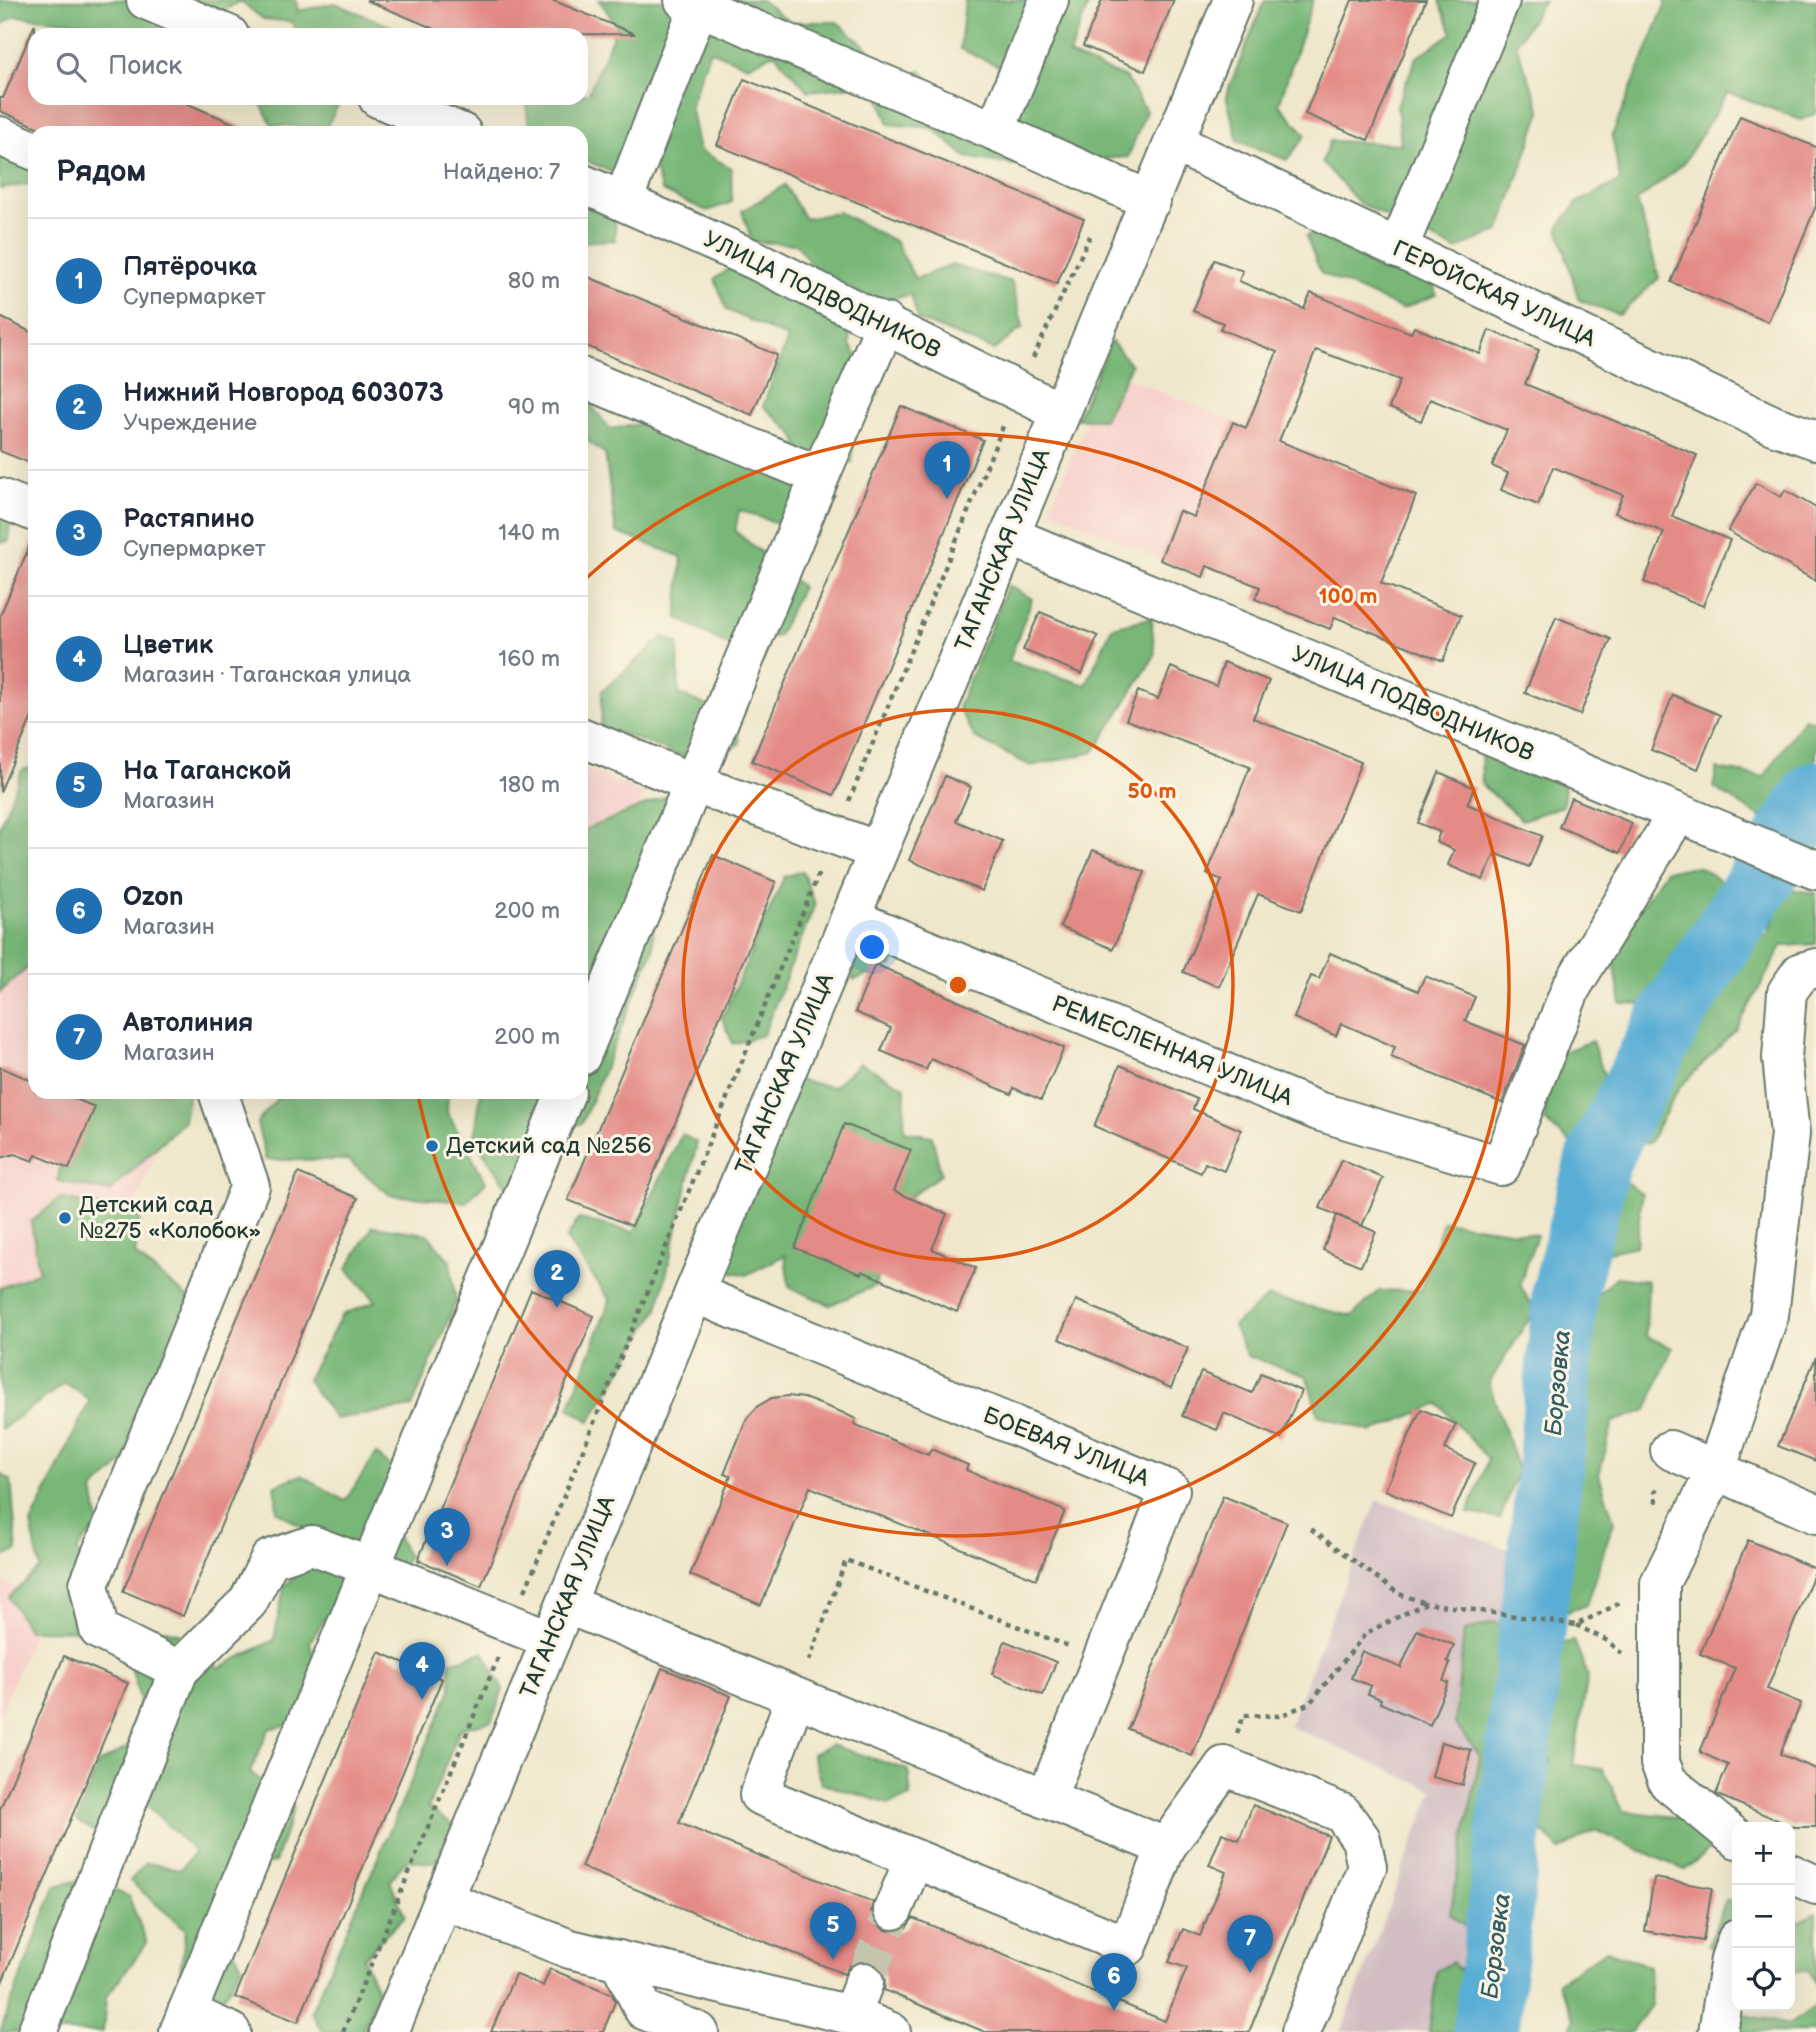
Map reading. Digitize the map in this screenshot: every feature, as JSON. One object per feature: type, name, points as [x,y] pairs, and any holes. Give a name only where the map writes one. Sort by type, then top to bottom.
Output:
[{"type":"street","points":[[995,131],[1049,0]]},
{"type":"street","name":"ТАГАНСКАЯ УЛИЦА","points":[[389,2032],[1233,0]]},
{"type":"street","points":[[1398,249],[1500,0]]},
{"type":"street","points":[[622,201],[695,2],[1151,201]]},
{"type":"street","points":[[161,3],[214,28]]},
{"type":"street","points":[[395,105],[445,126]]},
{"type":"street","points":[[0,136],[28,147]]},
{"type":"street","name":"ГЕРОЙСКАЯ УЛИЦА","points":[[1175,143],[1773,425],[1816,440]]},
{"type":"street","name":"УЛИЦА ПОДВОДНИКОВ","points":[[588,186],[755,260],[1060,412]]},
{"type":"street","points":[[588,1039],[820,476],[886,324]]},
{"type":"street","points":[[588,380],[820,476]]},
{"type":"street","points":[[0,498],[28,509]]},
{"type":"street","name":"УЛИЦА ПОДВОДНИКОВ","points":[[1010,536],[1816,870]]},
{"type":"street","points":[[588,740],[693,783],[878,851]]},
{"type":"street","name":"РЕМЕСЛЕННАЯ УЛИЦА","points":[[850,918],[1318,1111],[1501,1166],[1571,988],[1677,814]]},
{"type":"street","points":[[1732,1835],[1668,1782],[1660,1763],[1660,1583],[1716,1470],[1769,1315],[1790,1134],[1782,1058],[1787,992],[1801,972],[1816,968]]},
{"type":"street","points":[[179,1670],[99,1630],[89,1584],[250,1186],[220,1099]]},
{"type":"street","points":[[231,2032],[183,2022],[563,1099]]},
{"type":"street","name":"БОЕВАЯ УЛИЦА","points":[[694,1293],[1170,1490],[1046,1799]]},
{"type":"street","points":[[1670,1450],[1816,1514]]},
{"type":"street","points":[[37,2032],[179,1670],[248,1602],[270,1559],[312,1545],[551,1640]]},
{"type":"street","points":[[566,1604],[1166,1847]]},
{"type":"street","points":[[795,1698],[759,1795],[1128,1946],[1166,1847],[1224,1766],[1342,1813],[1361,1839],[1367,1867],[1301,2032]]},
{"type":"street","points":[[893,1910],[914,1859]]},
{"type":"street","points":[[1795,1875],[1816,1885]]},
{"type":"street","points":[[444,1900],[570,1949],[619,1960],[857,1999],[891,2032]]},
{"type":"street","points":[[1718,2032],[1734,1948]]},
{"type":"street","points":[[619,1960],[644,2010],[699,2032]]},
{"type":"path","points":[[343,2032],[1017,392],[1114,185]]},
{"type":"path","points":[[1311,1529],[1399,1594],[1426,1603],[1576,1625],[1660,1583]]},
{"type":"path","points":[[795,1698],[846,1560],[1102,1659]]},
{"type":"path","points":[[1224,1766],[1244,1715],[1280,1716],[1310,1703],[1366,1633],[1426,1603]]},
{"type":"shaded area","points":[[1108,370],[1416,496],[1381,582],[1260,588],[1208,566],[1203,577],[1050,509]]},
{"type":"shaded area","points":[[588,770],[645,793],[588,933]]},
{"type":"shaded area","name":"Детский сад №275 «Колобок»","points":[[0,934],[28,938],[28,1099],[111,1099],[176,1105],[71,1362],[0,1332]]},
{"type":"shaded area","points":[[1377,1500],[1527,1556],[1469,2032],[1341,2032],[1433,1790],[1289,1726]]},
{"type":"shaded area","points":[[0,1579],[44,1605],[0,1716]]},
{"type":"green space","points":[[0,0],[131,0],[195,28],[99,28],[95,24],[15,16],[0,26]]},
{"type":"green space","points":[[174,0],[296,0],[298,11],[335,3],[394,28],[294,28],[293,22],[263,19],[240,1],[211,19]]},
{"type":"green space","points":[[599,0],[761,0],[790,22],[837,22],[871,51],[847,87],[808,91],[774,53],[748,66],[710,50],[690,106],[699,150],[731,168],[732,202],[707,211],[662,191],[652,161],[611,172],[588,161],[588,126],[528,126],[527,105],[588,105],[588,94],[617,26]]},
{"type":"green space","points":[[965,0],[1090,0],[1069,55],[1126,78],[1146,111],[1128,157],[1083,160],[987,106],[1000,66],[960,49]]},
{"type":"green space","points":[[1265,0],[1313,0],[1279,104],[1306,135],[1287,160],[1238,141],[1226,95]]},
{"type":"green space","points":[[1439,0],[1544,0],[1516,44],[1541,111],[1500,230],[1456,250],[1359,203],[1322,162],[1330,141],[1401,144],[1397,105],[1416,58],[1452,33]]},
{"type":"green space","points":[[1667,0],[1816,0],[1816,113],[1801,120],[1728,92],[1683,164],[1637,201],[1659,278],[1619,315],[1579,300],[1558,228],[1577,203],[1620,181],[1612,135]]},
{"type":"green space","points":[[921,70],[945,101],[1015,136],[1014,165],[966,157],[932,128],[889,124],[880,100]]},
{"type":"green space","points":[[262,105],[338,105],[327,126],[272,125]]},
{"type":"green space","points":[[0,122],[28,141],[28,184],[0,189]]},
{"type":"green space","points":[[785,185],[805,219],[839,212],[896,242],[915,279],[951,265],[1012,282],[1023,327],[994,350],[918,320],[911,295],[877,301],[819,277],[797,244],[752,242],[742,211]]},
{"type":"green space","points":[[588,200],[615,213],[615,240],[588,242]]},
{"type":"green space","points":[[1332,226],[1431,270],[1436,295],[1402,309],[1321,273],[1306,236]]},
{"type":"green space","points":[[736,263],[850,314],[850,345],[879,393],[854,422],[852,462],[809,466],[793,433],[763,406],[788,338],[727,310],[715,279]]},
{"type":"green space","points":[[1111,341],[1131,365],[1104,419],[1076,419]]},
{"type":"green space","points":[[588,401],[610,429],[659,421],[805,477],[838,501],[814,536],[739,510],[735,531],[802,587],[778,636],[725,644],[677,617],[682,557],[616,532],[605,454],[588,441]]},
{"type":"green space","points":[[0,486],[11,489],[9,541],[0,543]]},
{"type":"green space","points":[[1008,585],[1032,599],[1009,661],[1086,685],[1112,627],[1151,618],[1155,655],[1094,752],[1031,766],[975,738],[958,707]]},
{"type":"green space","points":[[663,637],[678,644],[679,694],[736,718],[740,743],[708,766],[601,726],[602,691]]},
{"type":"green space","points":[[1804,718],[1816,722],[1816,822],[1801,804],[1760,817],[1713,787],[1717,769],[1764,777]]},
{"type":"green space","points":[[1481,750],[1566,775],[1563,806],[1522,820],[1482,785]]},
{"type":"green space","points":[[28,768],[28,967],[0,992],[0,826],[22,770]]},
{"type":"green space","points":[[680,791],[698,828],[654,889],[653,950],[582,1123],[537,1139],[512,1193],[474,1139],[480,1099],[588,1099],[588,828]]},
{"type":"green space","points":[[1700,867],[1734,891],[1731,921],[1657,1005],[1621,1004],[1612,950],[1666,870]]},
{"type":"green space","points":[[802,871],[815,904],[763,1035],[733,1044],[722,1018],[784,877]]},
{"type":"green space","points":[[1786,889],[1816,893],[1816,944],[1782,946],[1737,1029],[1679,1088],[1649,1143],[1576,1148],[1545,1121],[1547,1058],[1592,1041],[1613,1100],[1653,1096],[1668,1043],[1714,1004],[1734,945],[1767,935]]},
{"type":"green space","points":[[850,941],[899,947],[892,966],[854,980],[839,964]]},
{"type":"green space","points":[[860,1063],[905,1087],[904,1131],[932,1136],[941,1174],[896,1207],[875,1286],[830,1305],[789,1287],[785,1255],[746,1275],[717,1268],[791,1079],[833,1087]]},
{"type":"green space","points":[[46,1099],[188,1099],[184,1121],[110,1192],[58,1181],[65,1125]]},
{"type":"green space","points":[[276,1099],[448,1099],[447,1112],[486,1182],[466,1202],[390,1195],[348,1160],[266,1160],[257,1123]]},
{"type":"green space","points":[[682,1134],[697,1143],[658,1309],[590,1421],[569,1408],[610,1300],[566,1239],[579,1219],[634,1232]]},
{"type":"green space","points":[[1623,1180],[1642,1194],[1636,1246],[1600,1254],[1563,1229],[1582,1186]]},
{"type":"green space","points":[[60,1198],[140,1216],[135,1255],[190,1299],[126,1460],[93,1490],[99,1524],[76,1551],[105,1593],[82,1631],[28,1630],[9,1597],[40,1568],[31,1524],[90,1400],[65,1383],[2,1429],[0,1427],[0,1288],[39,1272],[31,1222]]},
{"type":"green space","points":[[1443,1221],[1537,1235],[1520,1284],[1534,1311],[1489,1383],[1518,1470],[1500,1519],[1468,1513],[1488,1459],[1439,1404],[1372,1432],[1318,1415],[1307,1376],[1247,1356],[1233,1326],[1268,1297],[1352,1316],[1379,1291],[1420,1290]]},
{"type":"green space","points":[[373,1226],[427,1234],[450,1261],[456,1301],[412,1407],[335,1419],[307,1380],[342,1315],[376,1301],[347,1269]]},
{"type":"green space","points":[[1616,1277],[1648,1281],[1646,1336],[1672,1348],[1647,1410],[1613,1422],[1599,1475],[1614,1521],[1586,1605],[1562,1614],[1545,1594],[1572,1505],[1559,1472],[1577,1314]]},
{"type":"green space","points":[[376,1454],[395,1470],[382,1507],[408,1557],[391,1587],[349,1584],[310,1641],[325,1717],[269,1729],[250,1772],[294,1806],[275,1862],[230,1870],[219,1921],[242,1966],[214,2013],[178,1986],[186,1930],[130,1881],[146,1863],[181,1869],[195,1852],[142,1800],[103,1836],[77,1821],[98,1764],[128,1747],[140,1699],[122,1636],[142,1624],[193,1637],[219,1668],[274,1640],[284,1586],[331,1545],[277,1511],[275,1485],[301,1475],[345,1501]]},
{"type":"green space","points":[[0,1474],[11,1480],[17,1551],[0,1559]]},
{"type":"green space","points":[[1495,1622],[1524,1640],[1504,1719],[1485,1765],[1500,1801],[1489,1917],[1470,1929],[1450,1914],[1480,1756],[1455,1724],[1464,1631]]},
{"type":"green space","points":[[1574,1641],[1588,1675],[1573,1765],[1603,1769],[1623,1811],[1692,1819],[1713,1847],[1685,1870],[1595,1830],[1560,1850],[1525,1813],[1551,1761],[1535,1705],[1543,1647]]},
{"type":"green space","points":[[483,1652],[503,1689],[492,1721],[460,1729],[428,1808],[450,1823],[457,1848],[431,1863],[406,1860],[390,1881],[405,1916],[363,1958],[378,1992],[362,2032],[323,2032],[311,2012],[451,1689],[450,1662]]},
{"type":"green space","points":[[831,1745],[908,1770],[911,1797],[889,1804],[821,1783],[812,1754]]},
{"type":"green space","points":[[88,1878],[129,1897],[147,1943],[106,1997],[103,2032],[0,2032],[55,1886]]},
{"type":"green space","points":[[1726,1900],[1732,1900],[1732,1970],[1708,1944]]},
{"type":"green space","points":[[1816,1913],[1816,1984],[1809,1970],[1795,1971],[1795,1921]]},
{"type":"green space","points":[[1606,1950],[1649,1966],[1651,2005],[1632,2032],[1569,2032],[1574,2019],[1558,1982]]},
{"type":"green space","points":[[1452,1962],[1465,1977],[1457,2032],[1429,2032],[1437,1971]]},
{"type":"green space","points":[[1816,2006],[1816,2032],[1724,2032],[1738,2013],[1788,2025]]},
{"type":"building","points":[[366,0],[552,0],[635,34],[588,34],[588,28],[432,28]]},
{"type":"building","points":[[1102,0],[1174,0],[1145,71],[1083,46]]},
{"type":"building","points":[[1352,0],[1426,0],[1368,140],[1305,114]]},
{"type":"building","points":[[28,40],[28,105],[190,105],[240,126],[35,126],[0,111],[0,98],[3,98]]},
{"type":"building","points":[[744,79],[1084,219],[1057,284],[717,145]]},
{"type":"building","points":[[1740,116],[1816,147],[1816,206],[1768,322],[1671,282]]},
{"type":"building","points":[[1214,260],[1243,271],[1239,281],[1304,309],[1311,293],[1411,333],[1414,327],[1480,354],[1489,330],[1539,350],[1525,384],[1697,455],[1672,516],[1730,540],[1703,606],[1644,582],[1664,532],[1615,513],[1623,495],[1553,467],[1538,505],[1501,490],[1508,473],[1492,466],[1507,430],[1430,399],[1421,421],[1389,408],[1400,380],[1316,350],[1279,441],[1416,496],[1381,583],[1461,615],[1443,661],[1335,617],[1330,629],[1255,599],[1260,587],[1207,566],[1203,577],[1160,560],[1179,511],[1194,517],[1233,422],[1246,428],[1277,352],[1220,329],[1223,323],[1193,311]]},
{"type":"building","points":[[588,277],[777,355],[752,415],[588,347]]},
{"type":"building","points":[[0,317],[28,331],[28,462],[0,451]]},
{"type":"building","points":[[901,406],[983,440],[834,795],[752,761]]},
{"type":"building","points":[[1756,483],[1781,497],[1785,490],[1816,508],[1816,581],[1728,531]]},
{"type":"building","points":[[28,550],[28,726],[0,792],[0,616]]},
{"type":"building","points":[[1040,612],[1098,636],[1082,674],[1023,650]]},
{"type":"building","points":[[1556,617],[1611,639],[1580,715],[1525,693]]},
{"type":"building","points":[[1224,662],[1269,681],[1253,718],[1361,762],[1301,911],[1258,894],[1219,987],[1183,972],[1222,880],[1207,874],[1250,767],[1126,720],[1138,691],[1158,699],[1171,667],[1216,686]]},
{"type":"building","points":[[1673,695],[1720,715],[1698,769],[1651,750]]},
{"type":"building","points":[[1439,772],[1474,788],[1467,804],[1542,836],[1529,867],[1495,853],[1483,880],[1448,865],[1454,850],[1436,842],[1440,832],[1418,823]]},
{"type":"building","points":[[945,776],[971,787],[956,821],[1003,841],[982,891],[909,860]]},
{"type":"building","points":[[1571,798],[1632,823],[1620,853],[1559,827]]},
{"type":"building","points":[[1093,850],[1145,872],[1113,949],[1060,927]]},
{"type":"building","points":[[713,855],[776,882],[632,1226],[568,1200]]},
{"type":"building","points":[[1330,953],[1418,991],[1425,976],[1475,997],[1465,1021],[1525,1045],[1502,1103],[1391,1057],[1395,1047],[1341,1023],[1336,1036],[1294,1018],[1311,976],[1319,979]]},
{"type":"building","points":[[875,964],[1064,1048],[1041,1100],[1014,1088],[1011,1094],[931,1059],[926,1070],[881,1051],[891,1028],[855,1012]]},
{"type":"building","points":[[1120,1065],[1197,1099],[1193,1109],[1241,1130],[1224,1171],[1205,1163],[1201,1173],[1094,1126]]},
{"type":"building","points":[[0,1067],[28,1079],[28,1099],[76,1099],[95,1107],[69,1169],[36,1155],[33,1161],[15,1154],[0,1158]]},
{"type":"building","points":[[844,1124],[911,1150],[894,1191],[947,1214],[932,1249],[976,1268],[957,1312],[862,1271],[861,1274],[795,1248]]},
{"type":"building","points":[[1341,1160],[1383,1178],[1362,1226],[1320,1208]]},
{"type":"building","points":[[298,1173],[358,1198],[183,1616],[123,1591]]},
{"type":"building","points":[[1337,1215],[1376,1232],[1361,1266],[1323,1250]]},
{"type":"building","points":[[531,1289],[594,1316],[481,1586],[418,1560]]},
{"type":"building","points":[[1076,1300],[1188,1348],[1171,1388],[1059,1339]]},
{"type":"building","points":[[1816,1357],[1816,1461],[1778,1446]]},
{"type":"building","points":[[1201,1372],[1252,1393],[1261,1373],[1301,1391],[1281,1438],[1224,1413],[1217,1430],[1182,1416]]},
{"type":"building","points":[[772,1398],[804,1398],[841,1412],[856,1419],[854,1424],[928,1455],[931,1449],[968,1465],[966,1470],[1065,1511],[1036,1579],[810,1487],[761,1605],[690,1575],[731,1476],[724,1474],[747,1418],[758,1406]]},
{"type":"building","points":[[1421,1409],[1456,1424],[1445,1449],[1475,1463],[1451,1518],[1385,1490]]},
{"type":"building","points":[[1223,1496],[1287,1522],[1192,1756],[1128,1729]]},
{"type":"building","points":[[1748,1540],[1816,1569],[1767,1689],[1801,1703],[1780,1754],[1816,1769],[1816,1827],[1795,1827],[1795,1822],[1782,1822],[1716,1794],[1728,1765],[1700,1752],[1735,1668],[1700,1654]]},
{"type":"building","points":[[1417,1630],[1454,1645],[1443,1681],[1448,1683],[1430,1725],[1380,1703],[1381,1699],[1368,1694],[1371,1686],[1351,1678],[1362,1651],[1401,1668]]},
{"type":"building","points":[[1005,1641],[1056,1662],[1043,1695],[992,1674]]},
{"type":"building","points":[[379,1652],[442,1679],[298,2022],[235,1997]]},
{"type":"building","points":[[64,1656],[128,1683],[0,1987],[0,1809]]},
{"type":"building","points":[[662,1668],[731,1696],[679,1823],[873,1902],[871,1912],[875,1923],[885,1930],[897,1932],[906,1928],[913,1918],[1165,2021],[1187,1968],[1169,1962],[1183,1929],[1200,1936],[1226,1872],[1209,1865],[1222,1833],[1239,1840],[1253,1805],[1329,1836],[1249,2032],[985,2032],[884,1990],[885,1978],[881,1968],[873,1962],[860,1961],[850,1965],[844,1974],[581,1867]]},
{"type":"building","points":[[1441,1742],[1471,1750],[1463,1785],[1432,1777]]},
{"type":"building","points":[[1654,1878],[1712,1888],[1703,1941],[1645,1931]]},
{"type":"building","points":[[550,1969],[612,1994],[615,2002],[603,2032],[491,2032],[515,1974],[543,1986]]},
{"type":"waterway","name":"Борзовка","points":[[1486,2032],[1551,1462],[1565,1291],[1598,1160],[1672,1015],[1816,794]]},
{"type":"tunnel","points":[[864,1982],[893,1910]]},
{"type":"place","name":"Пятёрочка","points":[[947,499]]},
{"type":"place","name":"Детский сад №256","points":[[432,1146]]},
{"type":"place","name":"Детский сад №275 «Колобок»","points":[[65,1218]]},
{"type":"place","name":"Нижний Новгород 603073","points":[[557,1308]]},
{"type":"place","name":"Растяпино","points":[[447,1566]]},
{"type":"place","name":"Цветик","points":[[422,1700]]},
{"type":"place","name":"На Таганской","points":[[833,1960]]},
{"type":"place","name":"Автолиния","points":[[1250,1973]]},
{"type":"place","name":"Ozon","points":[[1114,2011]]}]
